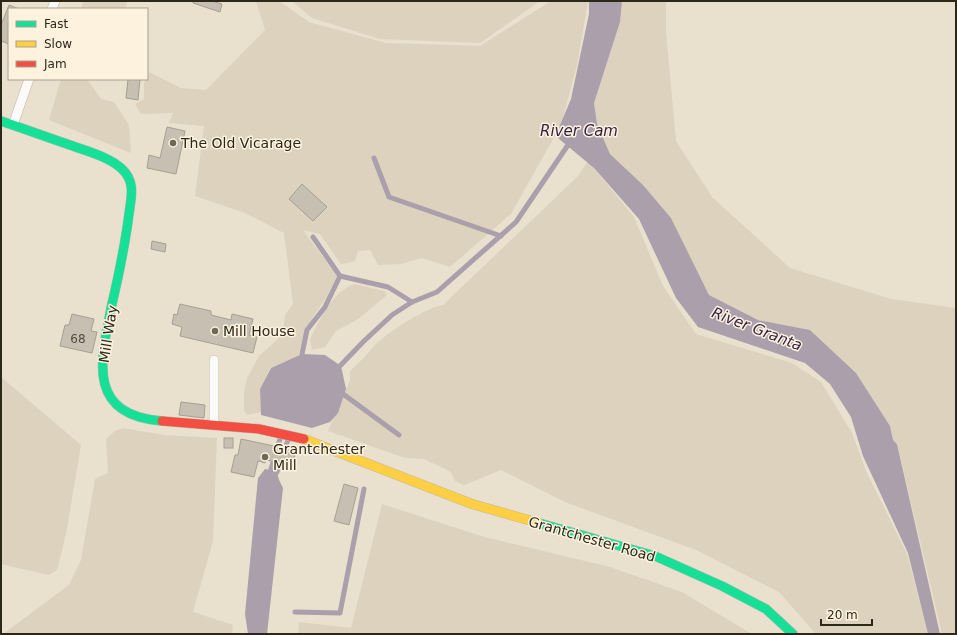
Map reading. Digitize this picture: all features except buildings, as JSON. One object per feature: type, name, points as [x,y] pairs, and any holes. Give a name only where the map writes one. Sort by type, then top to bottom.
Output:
[{"type":"street","name":"Mill Way","points":[[1,121],[105,158],[122,169],[131,181],[132,190],[126,238],[102,355],[102,375],[108,393],[118,406],[138,417],[214,427],[258,429],[308,440],[379,466]]},
{"type":"street","name":"Grantchester Road","points":[[379,466],[472,504],[655,556],[722,586],[766,609],[793,634]]},
{"type":"lane","points":[[13,125],[29,80]]},
{"type":"lane","points":[[214,360],[214,427]]},
{"type":"shaded area","points":[[83,1],[127,1],[126,8],[81,8]]},
{"type":"shaded area","points":[[256,1],[279,1],[309,22],[386,43],[480,46],[551,1],[588,1],[577,65],[561,125],[511,214],[450,267],[422,258],[401,264],[378,265],[370,250],[358,251],[355,261],[341,264],[320,234],[303,230],[337,276],[327,296],[306,328],[298,356],[270,368],[260,389],[261,412],[247,415],[244,410],[244,392],[247,378],[259,356],[279,338],[284,325],[285,315],[293,304],[284,233],[245,213],[195,196],[204,126],[169,123],[173,113],[141,114],[135,104],[144,99],[144,83],[145,80],[148,80],[149,72],[181,88],[206,90],[265,30]]},
{"type":"shaded area","points":[[292,1],[540,1],[480,43],[380,39],[312,18]]},
{"type":"shaded area","points":[[622,1],[666,1],[666,32],[676,141],[712,197],[790,268],[891,299],[956,308],[956,634],[942,634],[897,443],[893,440],[890,426],[856,373],[810,330],[758,320],[709,295],[671,218],[643,185],[610,154],[596,124],[594,103],[620,22]]},
{"type":"shaded area","points":[[61,80],[88,80],[101,99],[114,102],[129,125],[131,153],[49,120]]},
{"type":"shaded area","points":[[588,161],[634,217],[663,286],[696,334],[792,363],[821,382],[852,433],[866,471],[907,554],[928,634],[816,634],[779,592],[696,550],[565,502],[501,470],[464,485],[455,481],[451,472],[424,459],[405,458],[328,431],[350,380],[350,371],[376,344],[389,333],[418,315],[443,305],[578,176]]},
{"type":"shaded area","points":[[354,284],[384,291],[387,295],[357,320],[336,331],[325,347],[312,350],[310,339],[328,307],[339,293]]},
{"type":"shaded area","points":[[1,377],[81,445],[66,534],[57,570],[49,575],[1,564]]},
{"type":"shaded area","points":[[123,428],[164,435],[217,438],[213,541],[193,612],[233,625],[232,634],[3,634],[69,585],[81,560],[95,479],[108,473],[106,439],[115,431]]},
{"type":"shaded area","points":[[382,504],[481,536],[610,567],[682,592],[752,634],[298,634],[299,622],[351,628]]},
{"type":"water","name":"River Cam","points":[[589,1],[622,1],[620,22],[594,103],[597,124],[610,154],[643,185],[671,218],[709,295],[758,320],[810,330],[856,373],[890,426],[893,440],[897,444],[940,634],[928,634],[908,553],[863,456],[851,417],[830,384],[805,363],[698,327],[676,298],[639,219],[594,168],[558,138],[560,125],[571,99],[589,14]]},
{"type":"water","points":[[302,354],[325,355],[341,366],[346,389],[338,413],[330,422],[312,428],[261,415],[260,389],[271,368]]},
{"type":"water","points":[[265,469],[277,472],[283,488],[267,634],[248,634],[245,614],[258,478]]},
{"type":"waterway","points":[[337,369],[392,315],[412,302],[437,292],[516,222],[570,142]]},
{"type":"waterway","points":[[374,158],[389,197],[501,236]]},
{"type":"waterway","points":[[313,237],[340,276],[388,287],[412,302]]},
{"type":"waterway","points":[[302,354],[307,330],[325,307],[340,276]]},
{"type":"waterway","points":[[339,391],[399,435]]},
{"type":"waterway","points":[[270,475],[280,439]]},
{"type":"waterway","points":[[273,477],[277,472],[288,440]]},
{"type":"waterway","points":[[295,612],[340,613],[364,489]]},
{"type":"traffic: fast","points":[[1,121],[105,158],[122,169],[129,179],[132,190],[131,202],[124,248],[104,344],[104,380],[109,396],[120,408],[137,416],[162,421]]},
{"type":"traffic: fast","points":[[539,523],[655,556],[722,586],[766,609],[793,634]]},
{"type":"traffic: slow","points":[[304,439],[472,504],[539,523]]},
{"type":"traffic: jam","points":[[162,421],[259,429],[304,439]]},
{"type":"place","name":"The Old Vicarage","points":[[173,143]]},
{"type":"place","name":"Mill House","points":[[215,331]]},
{"type":"place","name":"Grantchester Mill","points":[[265,457]]},
{"type":"water label","name":"River Granta","points":[[757,329]]}]
